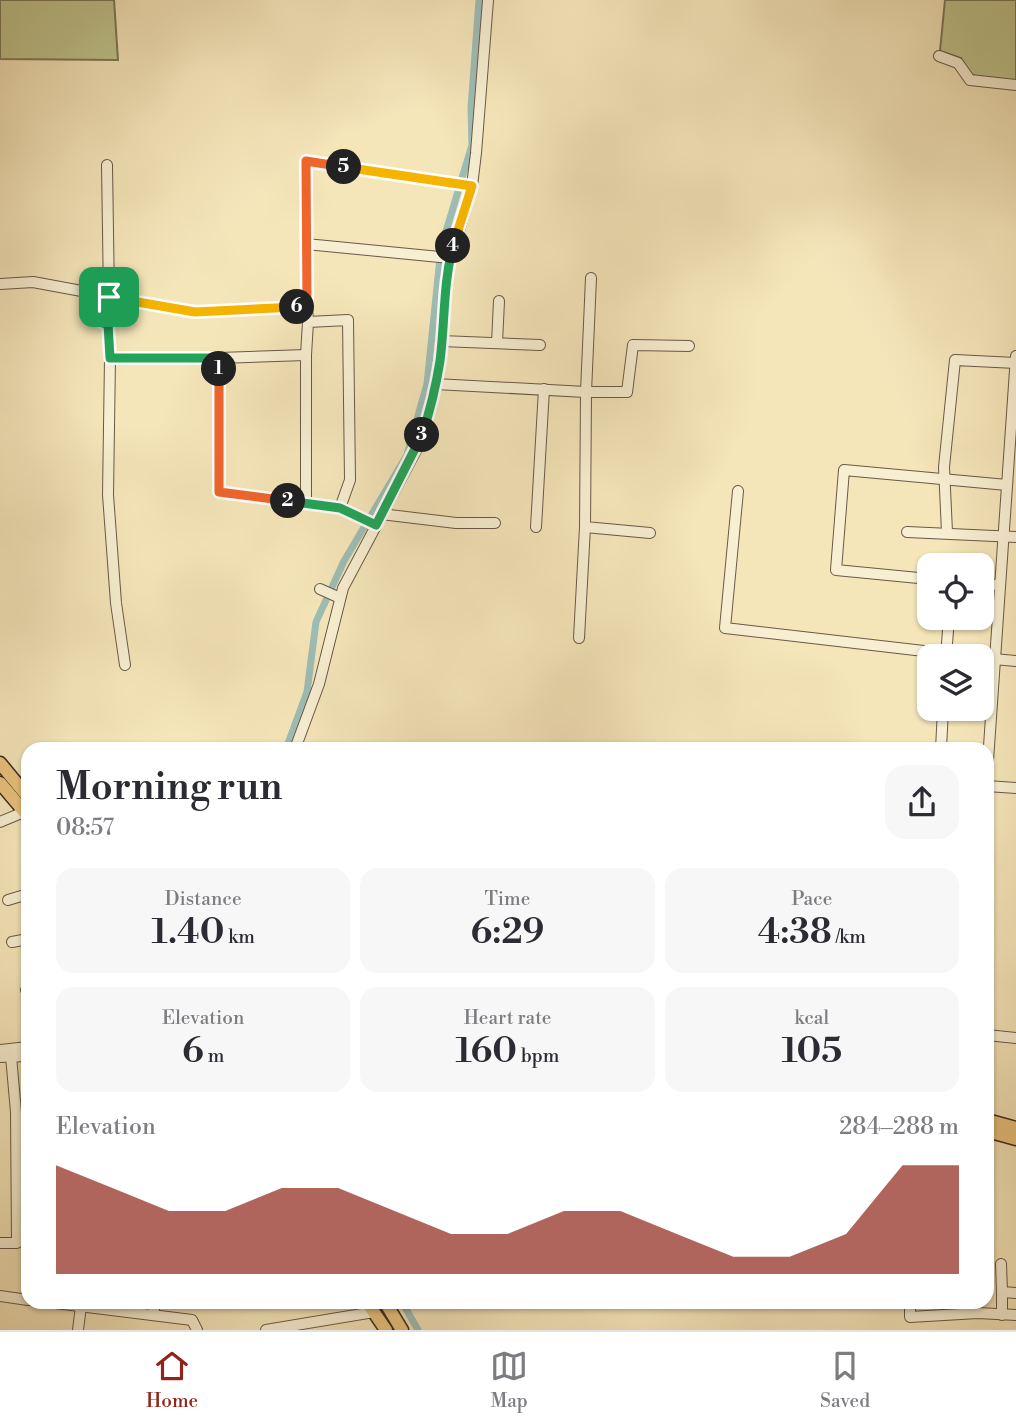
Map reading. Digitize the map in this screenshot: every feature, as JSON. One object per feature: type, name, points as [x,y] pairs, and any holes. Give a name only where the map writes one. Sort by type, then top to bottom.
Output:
[{"type":"main road","points":[[0,763],[21,788]]},
{"type":"main road","points":[[0,783],[21,808]]},
{"type":"main road","points":[[994,1122],[1016,1128]]},
{"type":"main road","points":[[994,1133],[1016,1139]]},
{"type":"main road","points":[[372,1309],[386,1330]]},
{"type":"main road","points":[[388,1309],[402,1330]]},
{"type":"street","points":[[298,742],[319,684],[329,593],[371,522],[381,514],[419,445],[435,384],[442,341],[447,258],[476,153],[488,0]]},
{"type":"street","points":[[939,56],[958,63],[970,80],[1016,86]]},
{"type":"street","points":[[306,503],[306,161],[469,185]]},
{"type":"street","points":[[107,165],[107,296],[103,323],[108,324],[110,358],[108,495],[116,603],[125,665]]},
{"type":"street","points":[[306,244],[447,258]]},
{"type":"street","points":[[579,638],[585,527],[586,392],[591,278]]},
{"type":"street","points":[[0,284],[33,282],[195,312],[307,306]]},
{"type":"street","points":[[497,343],[499,301]]},
{"type":"street","points":[[307,322],[348,320],[350,480],[340,508]]},
{"type":"street","points":[[442,341],[540,345]]},
{"type":"street","points":[[435,384],[627,393],[633,345],[689,346]]},
{"type":"street","points":[[110,358],[306,355]]},
{"type":"street","points":[[989,742],[1016,356]]},
{"type":"street","points":[[219,358],[219,492],[340,508],[371,522]]},
{"type":"street","points":[[947,532],[943,480],[955,360],[1016,363]]},
{"type":"street","points":[[536,527],[544,390]]},
{"type":"street","points":[[917,578],[836,570],[845,470],[1007,485]]},
{"type":"street","points":[[738,491],[725,628],[917,651]]},
{"type":"street","points":[[381,514],[456,523],[495,523]]},
{"type":"street","points":[[585,527],[650,533]]},
{"type":"street","points":[[907,532],[1016,537]]},
{"type":"street","points":[[994,585],[1000,585]]},
{"type":"street","points":[[995,660],[1016,661]]},
{"type":"street","points":[[942,742],[943,721]]},
{"type":"street","points":[[994,786],[1016,788]]},
{"type":"street","points":[[0,822],[21,816]]},
{"type":"street","points":[[8,900],[21,896]]},
{"type":"street","points":[[12,942],[21,940]]},
{"type":"street","points":[[994,1036],[1016,1038]]},
{"type":"street","points":[[0,1044],[21,1042]]},
{"type":"street","points":[[0,1050],[21,1048]]},
{"type":"street","points":[[6,1056],[16,1112],[17,1243]]},
{"type":"street","points":[[0,1243],[21,1244]]},
{"type":"street","points":[[1002,1264],[1002,1315]]},
{"type":"street","points":[[1002,1292],[1016,1293]]},
{"type":"street","points":[[0,1296],[21,1299]]},
{"type":"street","points":[[78,1330],[80,1309]]},
{"type":"street","points":[[104,1309],[192,1320],[197,1330]]},
{"type":"street","points":[[153,1315],[154,1309]]},
{"type":"street","points":[[266,1330],[362,1309]]},
{"type":"street","points":[[910,1309],[910,1317],[978,1313],[1016,1315]]},
{"type":"green space","points":[[0,0],[114,0],[118,60],[0,59]]},
{"type":"green space","points":[[945,0],[1016,0],[1016,82],[971,75],[961,58],[940,51]]},
{"type":"waterway","points":[[289,742],[307,692],[316,622],[344,561],[407,455],[427,384],[441,248],[472,145],[471,108],[479,0]]},
{"type":"waterway","points":[[406,1309],[418,1330]]},
{"type":"route","points":[[306,161],[472,186],[447,272],[440,359],[431,407],[419,445],[376,525],[340,508],[219,492],[219,358],[110,358],[108,324],[103,323],[104,296],[109,297],[195,312],[307,306],[306,161]]}]
